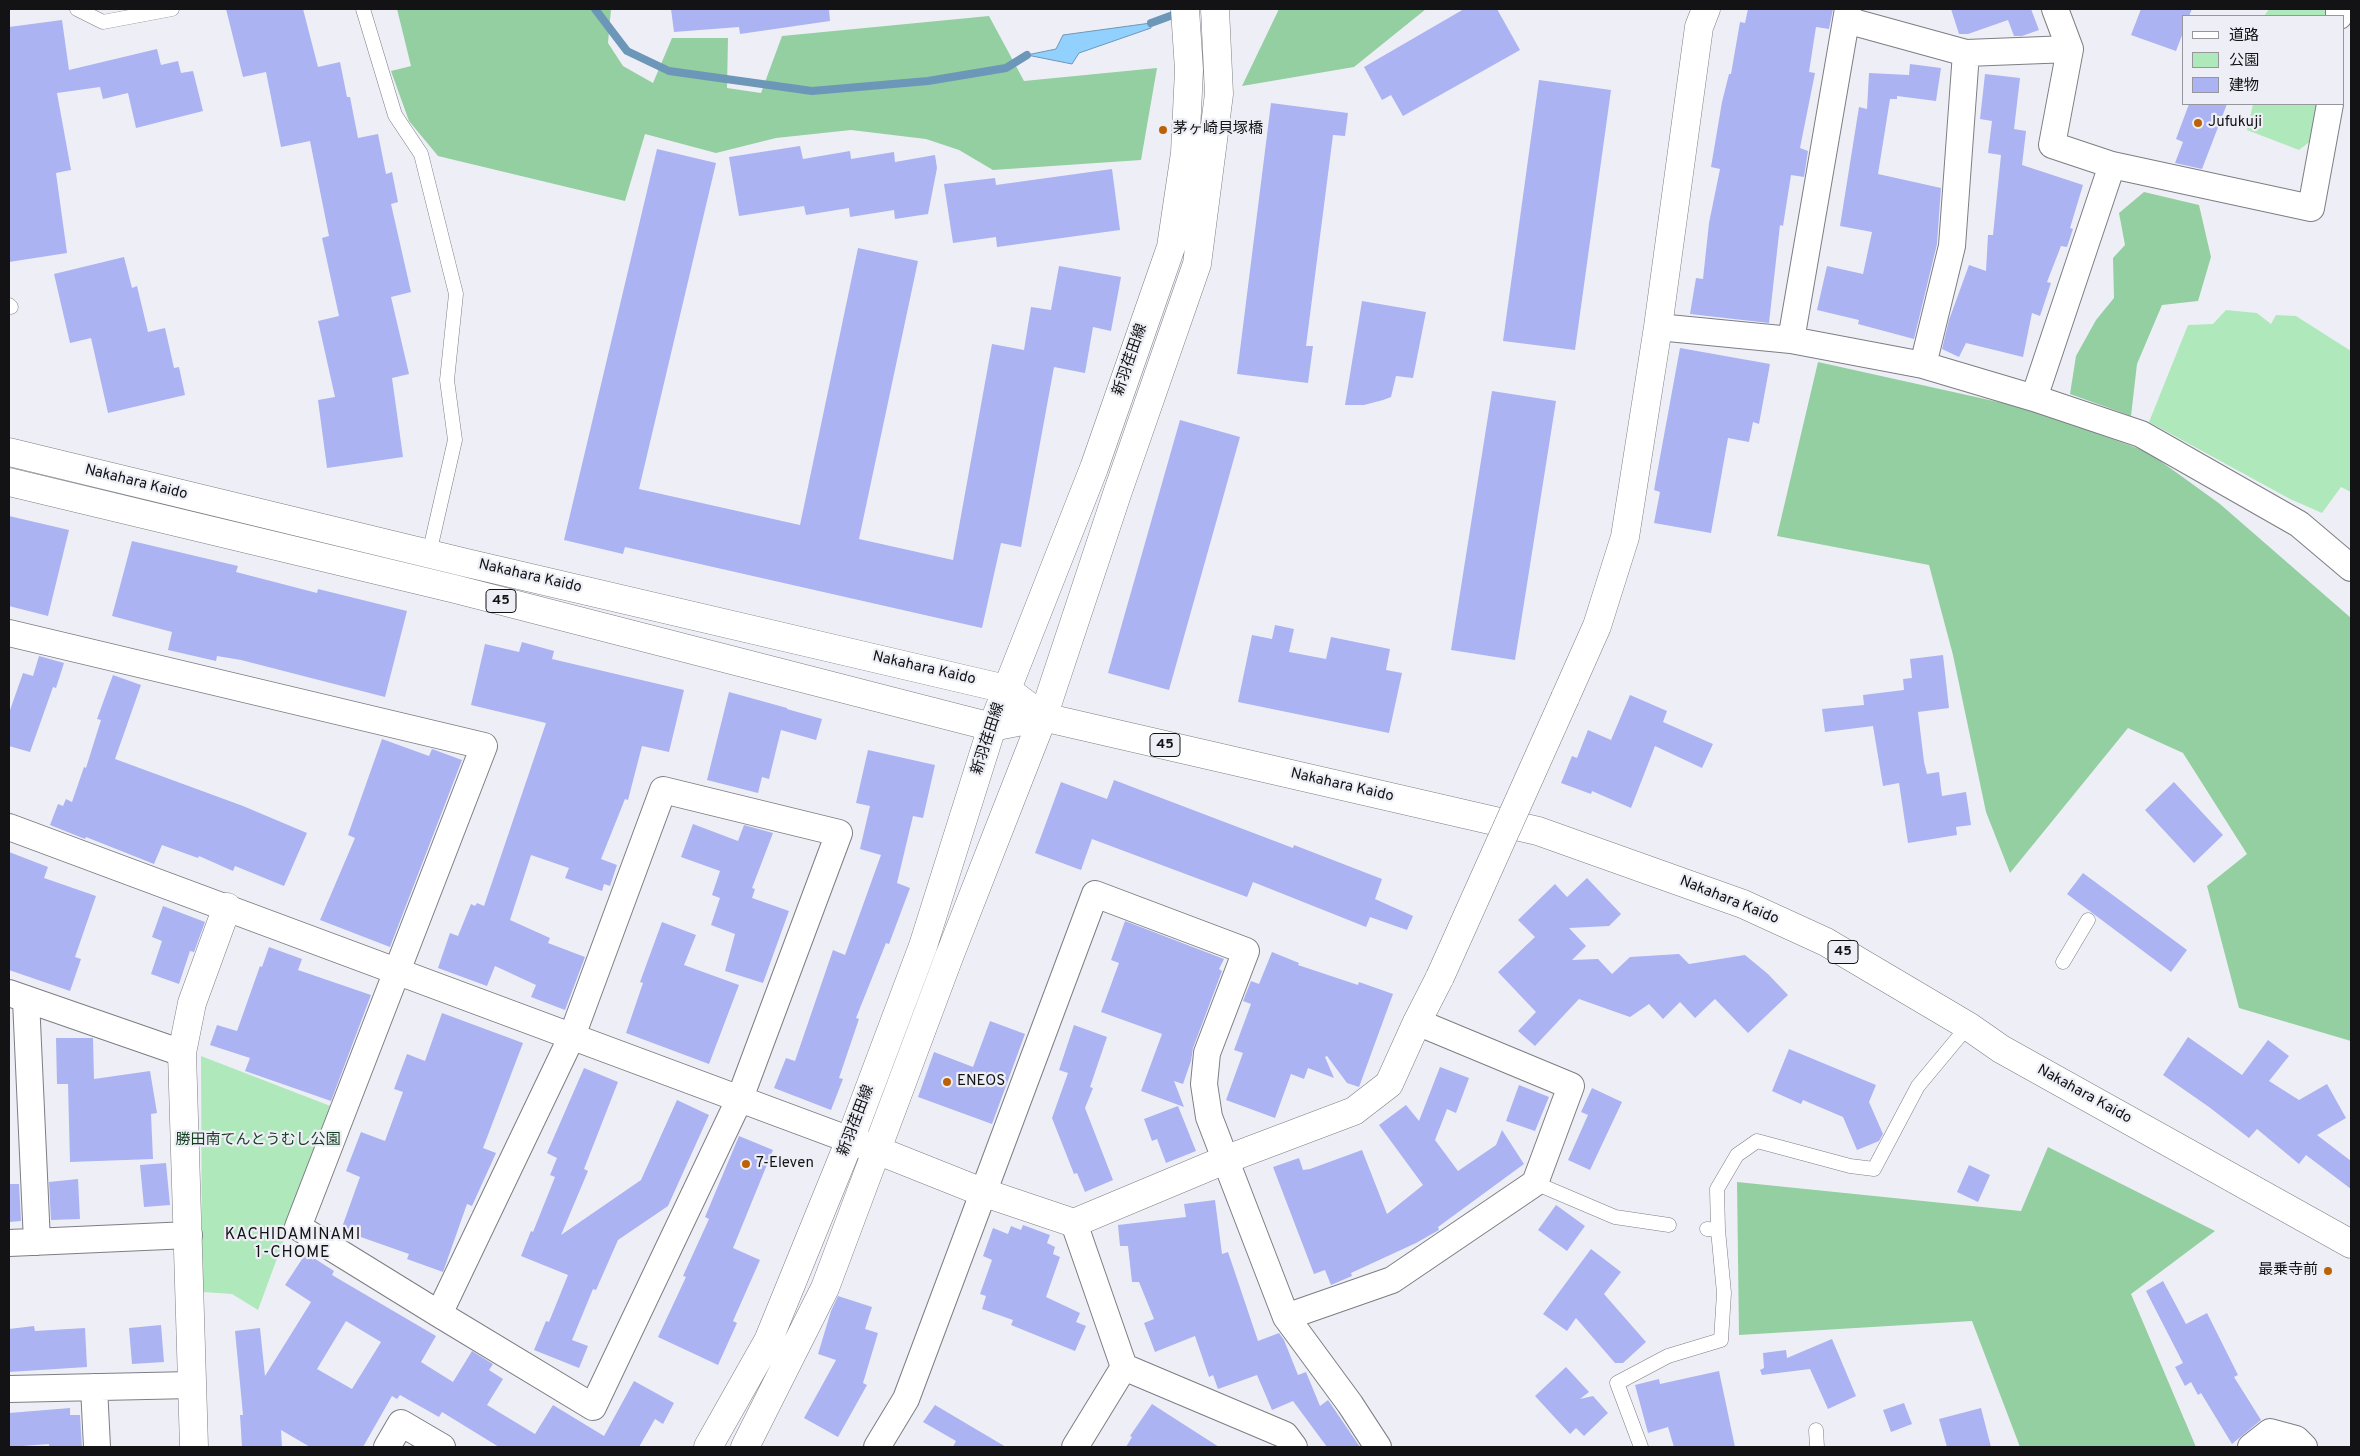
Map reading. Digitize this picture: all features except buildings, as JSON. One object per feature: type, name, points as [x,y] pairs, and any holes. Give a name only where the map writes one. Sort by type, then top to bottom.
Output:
[{"type":"street","name":"新羽荏田線","points":[[708,1447],[768,1341],[850,1140],[923,946],[992,727],[1094,468],[1171,247],[1185,153],[1189,70],[1185,9]]},
{"type":"street","points":[[9,827],[877,1149],[982,1192],[1074,1223],[1227,1159],[1354,1111],[1389,1084],[1416,1022],[1440,977],[1597,626],[1624,537],[1658,327],[1699,28],[1706,9]]},
{"type":"street","points":[[2055,9],[2070,49],[2052,145],[2112,165],[2311,208],[2330,105]]},
{"type":"street","points":[[1791,340],[1847,14],[1966,53],[2070,49]]},
{"type":"street","name":"新羽荏田線","points":[[745,1447],[825,1288],[1043,717],[1120,484],[1197,264],[1219,94],[1216,20]]},
{"type":"street","points":[[1923,365],[1952,246],[1966,53]]},
{"type":"street","points":[[2034,398],[2112,165]]},
{"type":"street","points":[[1658,327],[1791,340],[1923,365],[2034,398],[2141,434],[2298,524],[2351,568]]},
{"type":"street","name":"Nakahara Kaido","points":[[9,452],[429,554],[1006,689],[1043,717]]},
{"type":"street","name":"Nakahara Kaido","points":[[9,482],[455,590],[992,727],[1043,717],[1538,830],[1743,904],[1826,942],[1968,1026],[2001,1048],[2351,1244]]},
{"type":"street","points":[[9,633],[484,746],[298,1227],[439,1314],[593,1407],[740,1098],[839,833],[663,790],[572,1036],[439,1314]]},
{"type":"street","points":[[877,1447],[906,1399],[1095,894],[1246,951],[1207,1053],[1204,1084],[1209,1117],[1227,1159],[1286,1316],[1350,1404],[1378,1447]]},
{"type":"street","points":[[194,1447],[182,1053],[192,1003],[228,907]]},
{"type":"street","points":[[38,1242],[18,996],[182,1053]]},
{"type":"street","points":[[1286,1316],[1392,1280],[1535,1183],[1572,1086],[1416,1022]]},
{"type":"street","points":[[1074,1223],[1124,1367],[1285,1443]]},
{"type":"street","points":[[9,1243],[189,1236]]},
{"type":"street","points":[[1075,1447],[1124,1367]]},
{"type":"street","points":[[9,1389],[192,1385]]},
{"type":"street","points":[[94,1387],[98,1447]]},
{"type":"street","points":[[387,1447],[401,1422],[442,1447]]},
{"type":"street","points":[[2251,1447],[2270,1432],[2296,1439],[2304,1447]]},
{"type":"lane","points":[[77,9],[103,22],[172,9]]},
{"type":"lane","points":[[363,9],[395,115],[421,154],[456,294],[447,380],[455,440],[429,554]]},
{"type":"lane","points":[[2063,962],[2088,920]]},
{"type":"lane","points":[[1641,1447],[1617,1383],[1668,1356],[1721,1340],[1724,1293],[1713,1230],[1717,1189],[1737,1155],[1757,1141],[1850,1166],[1874,1169],[1918,1086],[1968,1026]]},
{"type":"lane","points":[[1535,1183],[1615,1217],[1669,1225]]},
{"type":"lane","points":[[1816,1430],[1818,1447]]},
{"type":"green space","points":[[397,9],[611,9],[608,43],[623,66],[653,83],[672,38],[728,38],[727,88],[761,93],[782,36],[989,16],[1024,81],[1157,68],[1141,160],[993,170],[959,150],[926,139],[851,130],[776,138],[716,153],[645,134],[625,201],[438,156],[409,121],[391,71],[411,66]]},
{"type":"green space","points":[[1279,9],[1426,9],[1354,67],[1242,86]]},
{"type":"green space","points":[[2269,9],[2328,9],[2327,15],[2265,15]]},
{"type":"green space","points":[[2253,105],[2321,105],[2312,140],[2299,150],[2247,130]]},
{"type":"green space","points":[[2144,192],[2199,205],[2211,257],[2198,301],[2162,305],[2137,364],[2131,416],[2070,394],[2076,356],[2096,320],[2114,298],[2113,258],[2125,245],[2119,213]]},
{"type":"green space","points":[[2226,310],[2257,313],[2271,324],[2276,315],[2296,316],[2351,351],[2351,492],[2341,487],[2322,513],[2290,499],[2149,422],[2188,325],[2213,324]]},
{"type":"green space","points":[[1818,362],[2030,409],[2148,452],[2220,504],[2351,618],[2351,1041],[2239,1008],[2207,886],[2247,854],[2183,753],[2128,728],[2010,873],[1986,812],[1953,655],[1929,565],[1777,536]]},
{"type":"green space","name":"勝田南てんとうむし公園","points":[[201,1056],[333,1107],[258,1310],[232,1294],[202,1292]]},
{"type":"green space","points":[[2048,1147],[2215,1231],[2131,1294],[2196,1447],[2020,1447],[1972,1321],[1739,1335],[1737,1182],[2021,1211]]},
{"type":"water","points":[[1151,23],[1151,28],[1079,53],[1072,64],[1027,55],[1056,49],[1063,35]]},
{"type":"waterway","points":[[595,9],[627,51],[669,71],[812,91],[928,81],[1006,68],[1027,55]]},
{"type":"waterway","points":[[1151,23],[1181,12]]},
{"type":"place","name":"Jufukuji","points":[[2198,123]]},
{"type":"place","name":"茅ヶ崎貝塚橋","points":[[1163,130]]},
{"type":"place","name":"ENEOS","points":[[947,1082]]},
{"type":"place","name":"7-Eleven","points":[[746,1164]]},
{"type":"place","name":"最乗寺前","points":[[2328,1271]]},
{"type":"district","name":"KACHIDAMINAMI 1-CHOME","points":[[293,1245]]}]
